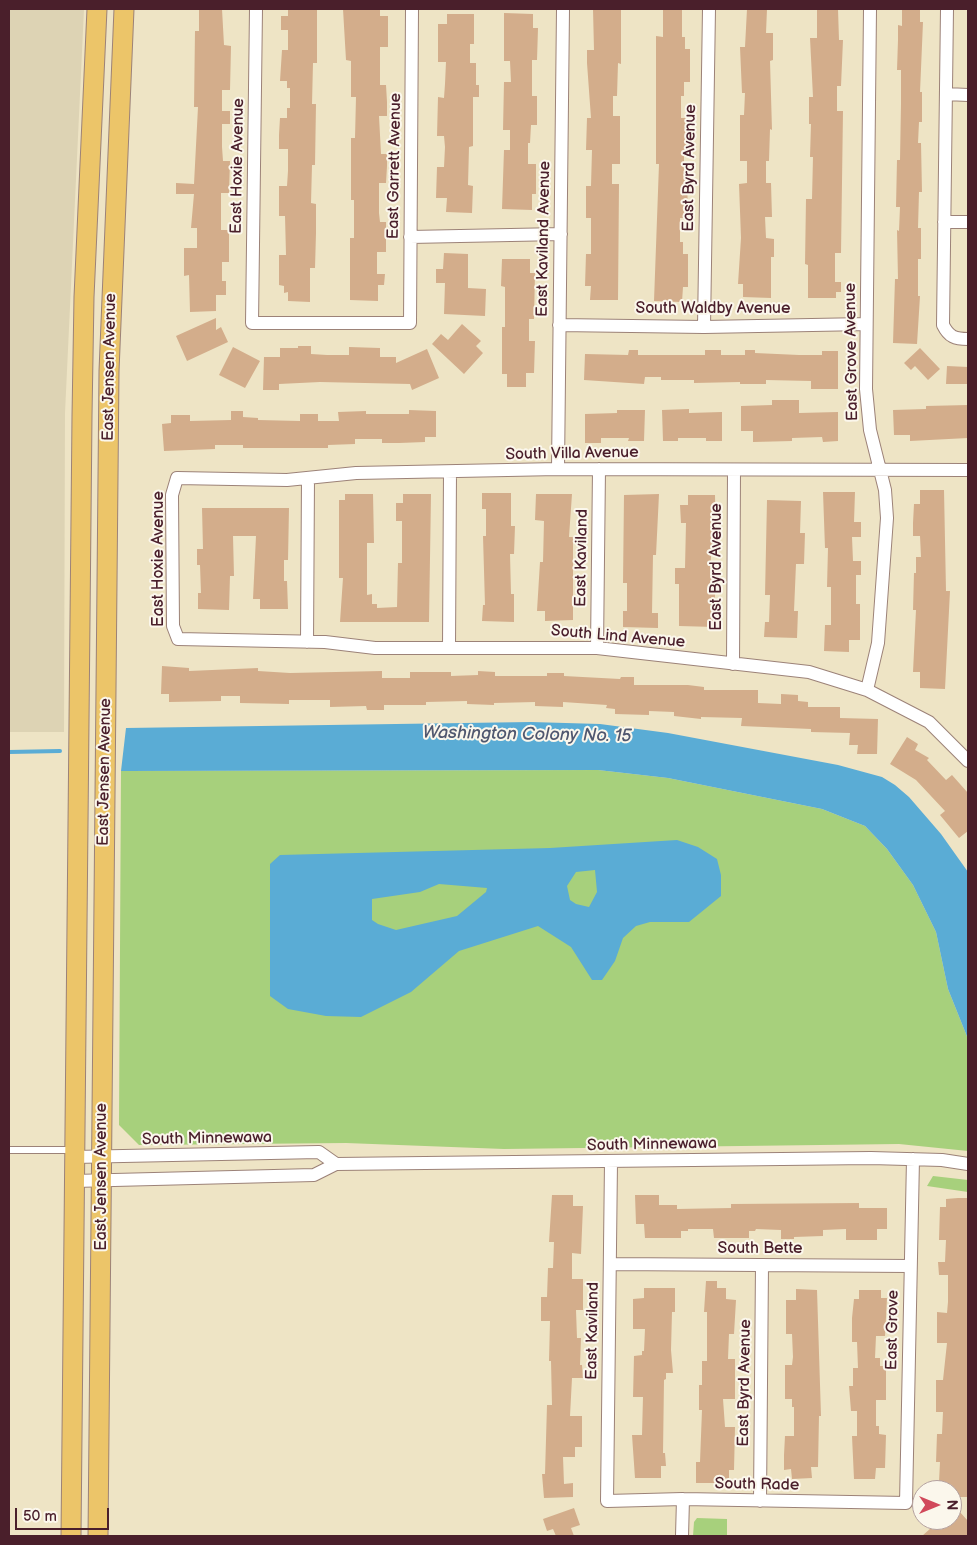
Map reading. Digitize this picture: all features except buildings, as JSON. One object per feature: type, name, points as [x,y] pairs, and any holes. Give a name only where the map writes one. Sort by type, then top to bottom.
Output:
[{"type":"main road","name":"East Jensen Avenue","points":[[71,1536],[82,396],[97,9]]},
{"type":"main road","name":"East Jensen Avenue","points":[[98,1536],[109,371],[124,9]]},
{"type":"street","name":"East Hoxie Avenue","points":[[256,9],[252,323],[410,323]]},
{"type":"street","name":"East Garrett Avenue","points":[[410,323],[412,9]]},
{"type":"street","name":"East Kaviland Avenue","points":[[558,470],[563,9]]},
{"type":"street","name":"East Byrd Avenue","points":[[704,327],[709,9]]},
{"type":"street","name":"East Grove Avenue","points":[[867,690],[878,643],[887,518],[885,490],[870,430],[866,389],[870,9]]},
{"type":"street","points":[[947,9],[943,325],[947,334],[958,339],[968,339]]},
{"type":"street","points":[[946,94],[968,95]]},
{"type":"street","points":[[944,222],[968,222]]},
{"type":"street","points":[[410,237],[561,234]]},
{"type":"street","name":"South Waldby Avenue","points":[[560,325],[704,327],[866,324]]},
{"type":"street","name":"South Villa Avenue","points":[[177,478],[287,480],[356,473],[599,469],[734,471],[879,468],[968,470]]},
{"type":"street","name":"East Kaviland","points":[[597,648],[599,469]]},
{"type":"street","name":"East Byrd Avenue","points":[[733,664],[734,471]]},
{"type":"street","points":[[449,647],[450,472]]},
{"type":"street","name":"East Hoxie Avenue","points":[[177,478],[172,495],[173,626],[178,640]]},
{"type":"street","points":[[306,642],[308,478]]},
{"type":"street","name":"South Lind Avenue","points":[[178,640],[306,642],[375,648],[597,648],[809,672],[867,690],[929,722],[968,760]]},
{"type":"street","name":"South Minnewawa","points":[[74,1154],[102,1157],[319,1152],[336,1164]]},
{"type":"street","name":"South Minnewawa","points":[[74,1181],[314,1175],[336,1164],[913,1159],[968,1164]]},
{"type":"street","name":"East Grove","points":[[906,1503],[913,1159]]},
{"type":"street","name":"East Kaviland","points":[[607,1501],[611,1162]]},
{"type":"street","name":"South Bette","points":[[610,1264],[910,1266]]},
{"type":"street","name":"East Byrd Avenue","points":[[760,1501],[762,1265]]},
{"type":"street","points":[[682,1536],[683,1499]]},
{"type":"street","name":"South Rade","points":[[607,1501],[683,1499],[906,1503]]},
{"type":"lane","points":[[9,1150],[74,1154]]},
{"type":"shaded area","points":[[9,9],[84,9],[65,413],[64,732],[9,732]]},
{"type":"green space","points":[[598,770],[668,778],[822,809],[865,826],[887,849],[913,885],[936,932],[948,989],[968,1039],[968,1151],[899,1144],[504,1149],[346,1143],[139,1145],[119,1125],[121,771]]},
{"type":"green space","points":[[933,1176],[968,1180],[968,1192],[927,1186]]},
{"type":"green space","points":[[697,1518],[727,1519],[727,1536],[693,1536],[694,1522]]},
{"type":"water","points":[[531,722],[600,724],[668,733],[838,765],[882,777],[895,785],[909,797],[941,834],[968,872],[968,1039],[948,989],[936,932],[913,885],[887,849],[865,826],[822,809],[668,778],[598,770],[121,771],[126,728]]},
{"type":"water","points":[[677,840],[698,847],[717,859],[721,875],[721,896],[689,922],[650,922],[636,926],[623,938],[615,961],[602,980],[592,980],[571,947],[538,926],[459,951],[411,992],[361,1017],[326,1016],[288,1009],[270,996],[270,864],[280,855],[550,848]],"holes":[[[595,870],[597,892],[589,907],[576,904],[570,900],[567,886],[576,872]],[[439,884],[487,888],[486,892],[457,916],[396,930],[372,920],[372,899],[420,892]]]},
{"type":"waterway","name":"Washington Colony No. 15","points":[[9,752],[60,751]]}]
